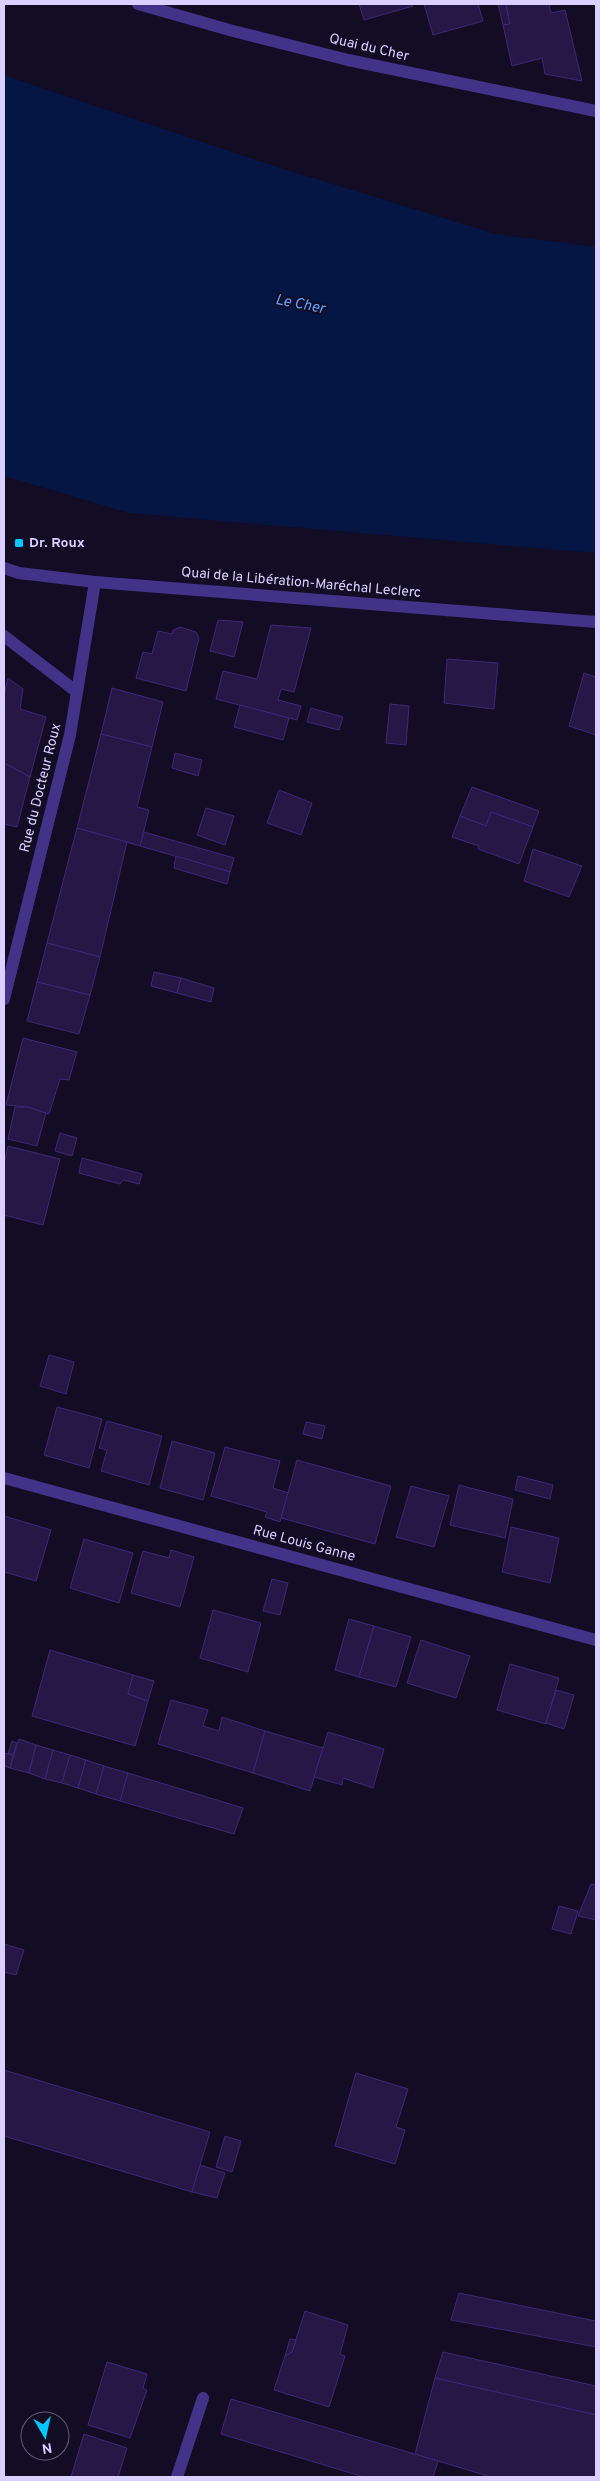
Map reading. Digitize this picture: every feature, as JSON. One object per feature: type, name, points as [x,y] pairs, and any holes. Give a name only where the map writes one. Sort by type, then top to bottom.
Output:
[{"type":"street","name":"Quai du Cher","points":[[138,4],[233,31],[348,60],[596,111]]},
{"type":"street","name":"Quai de la Libération-Maréchal Leclerc","points":[[4,568],[19,573],[94,582],[596,622]]},
{"type":"street","name":"Rue du Docteur Roux","points":[[4,999],[70,735],[94,582]]},
{"type":"street","points":[[4,636],[77,692]]},
{"type":"street","name":"Rue Louis Ganne","points":[[4,1478],[596,1640]]},
{"type":"street","points":[[177,2477],[203,2398]]},
{"type":"water","name":"Le Cher","points":[[4,75],[258,161],[495,234],[596,247],[596,553],[129,513],[4,476]]},
{"type":"building","points":[[359,4],[412,4],[413,6],[364,20]]},
{"type":"building","points":[[424,4],[478,4],[483,21],[433,35]]},
{"type":"building","points":[[498,4],[506,4],[510,24],[503,25]]},
{"type":"building","points":[[506,4],[549,4],[551,13],[565,10],[582,81],[545,74],[542,58],[512,66],[503,25],[510,24]]},
{"type":"building","points":[[218,620],[243,622],[234,657],[210,651]]},
{"type":"building","points":[[271,625],[311,628],[294,692],[281,689],[278,700],[301,706],[297,720],[216,699],[223,671],[257,679]]},
{"type":"building","points":[[180,627],[196,632],[199,638],[186,691],[136,678],[143,652],[152,654],[158,631],[172,634],[173,630]]},
{"type":"building","points":[[447,659],[498,663],[494,709],[444,703]]},
{"type":"building","points":[[584,673],[596,677],[596,735],[569,726]]},
{"type":"building","points":[[8,678],[23,689],[20,709],[46,717],[30,777],[4,763],[4,695]]},
{"type":"building","points":[[112,688],[163,702],[152,747],[101,734]]},
{"type":"building","points":[[390,704],[409,706],[406,745],[386,743]]},
{"type":"building","points":[[240,705],[289,718],[283,740],[234,727]]},
{"type":"building","points":[[311,708],[343,717],[339,730],[307,722]]},
{"type":"building","points":[[101,734],[152,747],[137,807],[149,810],[140,846],[77,828]]},
{"type":"building","points":[[175,753],[202,760],[198,776],[172,768]]},
{"type":"building","points":[[4,763],[30,777],[17,827],[4,824]]},
{"type":"building","points":[[472,787],[539,811],[533,827],[491,812],[486,826],[460,816]]},
{"type":"building","points":[[279,790],[312,803],[301,835],[267,823]]},
{"type":"building","points":[[206,808],[234,816],[225,845],[197,835]]},
{"type":"building","points":[[491,812],[533,827],[519,864],[478,849],[479,846],[452,837],[460,816],[486,826]]},
{"type":"building","points":[[77,828],[127,842],[100,957],[47,943]]},
{"type":"building","points":[[144,832],[234,858],[230,872],[140,846]]},
{"type":"building","points":[[533,849],[582,866],[569,897],[524,881]]},
{"type":"building","points":[[176,856],[230,872],[227,884],[174,868]]},
{"type":"building","points":[[47,943],[100,957],[90,995],[37,982]]},
{"type":"building","points":[[154,972],[181,978],[177,993],[151,986]]},
{"type":"building","points":[[181,978],[214,988],[211,1002],[177,993]]},
{"type":"building","points":[[37,982],[90,995],[79,1034],[27,1021]]},
{"type":"building","points":[[23,1038],[77,1052],[69,1080],[60,1079],[49,1114],[28,1107],[6,1105]]},
{"type":"building","points":[[15,1107],[28,1107],[46,1113],[37,1146],[8,1139]]},
{"type":"building","points":[[60,1133],[77,1138],[72,1156],[55,1151]]},
{"type":"building","points":[[8,1146],[60,1159],[43,1225],[4,1215],[4,1164]]},
{"type":"building","points":[[82,1158],[142,1174],[139,1184],[123,1180],[120,1184],[79,1173]]},
{"type":"building","points":[[49,1355],[74,1362],[66,1394],[40,1386]]},
{"type":"building","points":[[57,1407],[102,1419],[89,1468],[44,1455]]},
{"type":"building","points":[[107,1421],[162,1436],[149,1485],[101,1471],[107,1450],[99,1448]]},
{"type":"building","points":[[306,1422],[325,1426],[322,1439],[303,1434]]},
{"type":"building","points":[[172,1441],[215,1453],[203,1500],[160,1488]]},
{"type":"building","points":[[225,1447],[280,1461],[273,1488],[288,1493],[280,1522],[265,1517],[267,1512],[211,1496]]},
{"type":"building","points":[[297,1460],[391,1486],[375,1544],[281,1518]]},
{"type":"building","points":[[518,1476],[553,1485],[550,1499],[515,1490]]},
{"type":"building","points":[[459,1485],[513,1499],[505,1538],[450,1525]]},
{"type":"building","points":[[411,1486],[449,1496],[434,1547],[396,1537]]},
{"type":"building","points":[[4,1516],[51,1530],[36,1581],[4,1572]]},
{"type":"building","points":[[511,1527],[559,1538],[550,1583],[502,1572]]},
{"type":"building","points":[[84,1539],[133,1553],[119,1603],[70,1588]]},
{"type":"building","points":[[171,1550],[194,1557],[180,1607],[131,1593],[143,1551],[169,1558]]},
{"type":"building","points":[[272,1579],[288,1583],[280,1615],[263,1611]]},
{"type":"building","points":[[213,1610],[261,1623],[248,1672],[200,1658]]},
{"type":"building","points":[[349,1619],[374,1626],[359,1677],[335,1670]]},
{"type":"building","points":[[374,1626],[411,1637],[396,1687],[359,1677]]},
{"type":"building","points":[[421,1640],[470,1656],[456,1698],[407,1683]]},
{"type":"building","points":[[50,1650],[133,1675],[128,1694],[148,1701],[135,1746],[32,1716]]},
{"type":"building","points":[[510,1664],[559,1678],[546,1724],[497,1710]]},
{"type":"building","points":[[133,1675],[154,1681],[148,1701],[128,1694]]},
{"type":"building","points":[[556,1690],[574,1695],[564,1729],[546,1723]]},
{"type":"building","points":[[171,1700],[208,1710],[203,1726],[219,1731],[222,1717],[265,1731],[253,1773],[158,1744]]},
{"type":"building","points":[[265,1731],[323,1748],[310,1791],[253,1773]]},
{"type":"building","points":[[328,1732],[384,1749],[373,1788],[343,1778],[342,1785],[314,1777]]},
{"type":"building","points":[[19,1739],[36,1745],[29,1773],[10,1768]]},
{"type":"building","points":[[12,1741],[17,1743],[13,1755],[8,1754]]},
{"type":"building","points":[[36,1745],[53,1750],[45,1779],[29,1773]]},
{"type":"building","points":[[53,1750],[70,1755],[62,1783],[45,1779]]},
{"type":"building","points":[[4,1753],[13,1755],[10,1768],[4,1766]]},
{"type":"building","points":[[70,1755],[86,1760],[78,1788],[62,1783]]},
{"type":"building","points":[[86,1760],[104,1766],[96,1794],[78,1788]]},
{"type":"building","points":[[104,1766],[128,1773],[120,1801],[96,1794]]},
{"type":"building","points":[[128,1773],[243,1808],[234,1834],[120,1801]]},
{"type":"building","points":[[591,1884],[596,1885],[596,1920],[578,1916]]},
{"type":"building","points":[[559,1906],[578,1911],[571,1934],[552,1929]]},
{"type":"building","points":[[4,1944],[24,1950],[16,1975],[4,1972]]},
{"type":"building","points":[[4,2070],[210,2132],[192,2192],[4,2136]]},
{"type":"building","points":[[356,2073],[408,2089],[396,2127],[405,2130],[395,2164],[335,2146]]},
{"type":"building","points":[[225,2136],[241,2141],[232,2172],[216,2167]]},
{"type":"building","points":[[200,2165],[225,2173],[217,2198],[192,2192]]},
{"type":"building","points":[[459,2293],[596,2321],[596,2347],[451,2320]]},
{"type":"building","points":[[305,2311],[348,2325],[340,2354],[345,2356],[329,2407],[274,2390],[285,2356],[292,2352]]},
{"type":"building","points":[[290,2339],[296,2340],[292,2352],[285,2356]]},
{"type":"building","points":[[443,2352],[596,2386],[596,2415],[435,2378]]},
{"type":"building","points":[[107,2362],[147,2374],[143,2388],[147,2390],[130,2438],[88,2425]]},
{"type":"building","points":[[435,2378],[596,2415],[596,2477],[491,2477],[415,2454]]},
{"type":"building","points":[[231,2399],[438,2461],[433,2477],[364,2477],[221,2434]]},
{"type":"building","points":[[84,2434],[127,2448],[118,2477],[71,2477]]},
{"type":"place","name":"Dr. Roux","points":[[19,543]]}]
